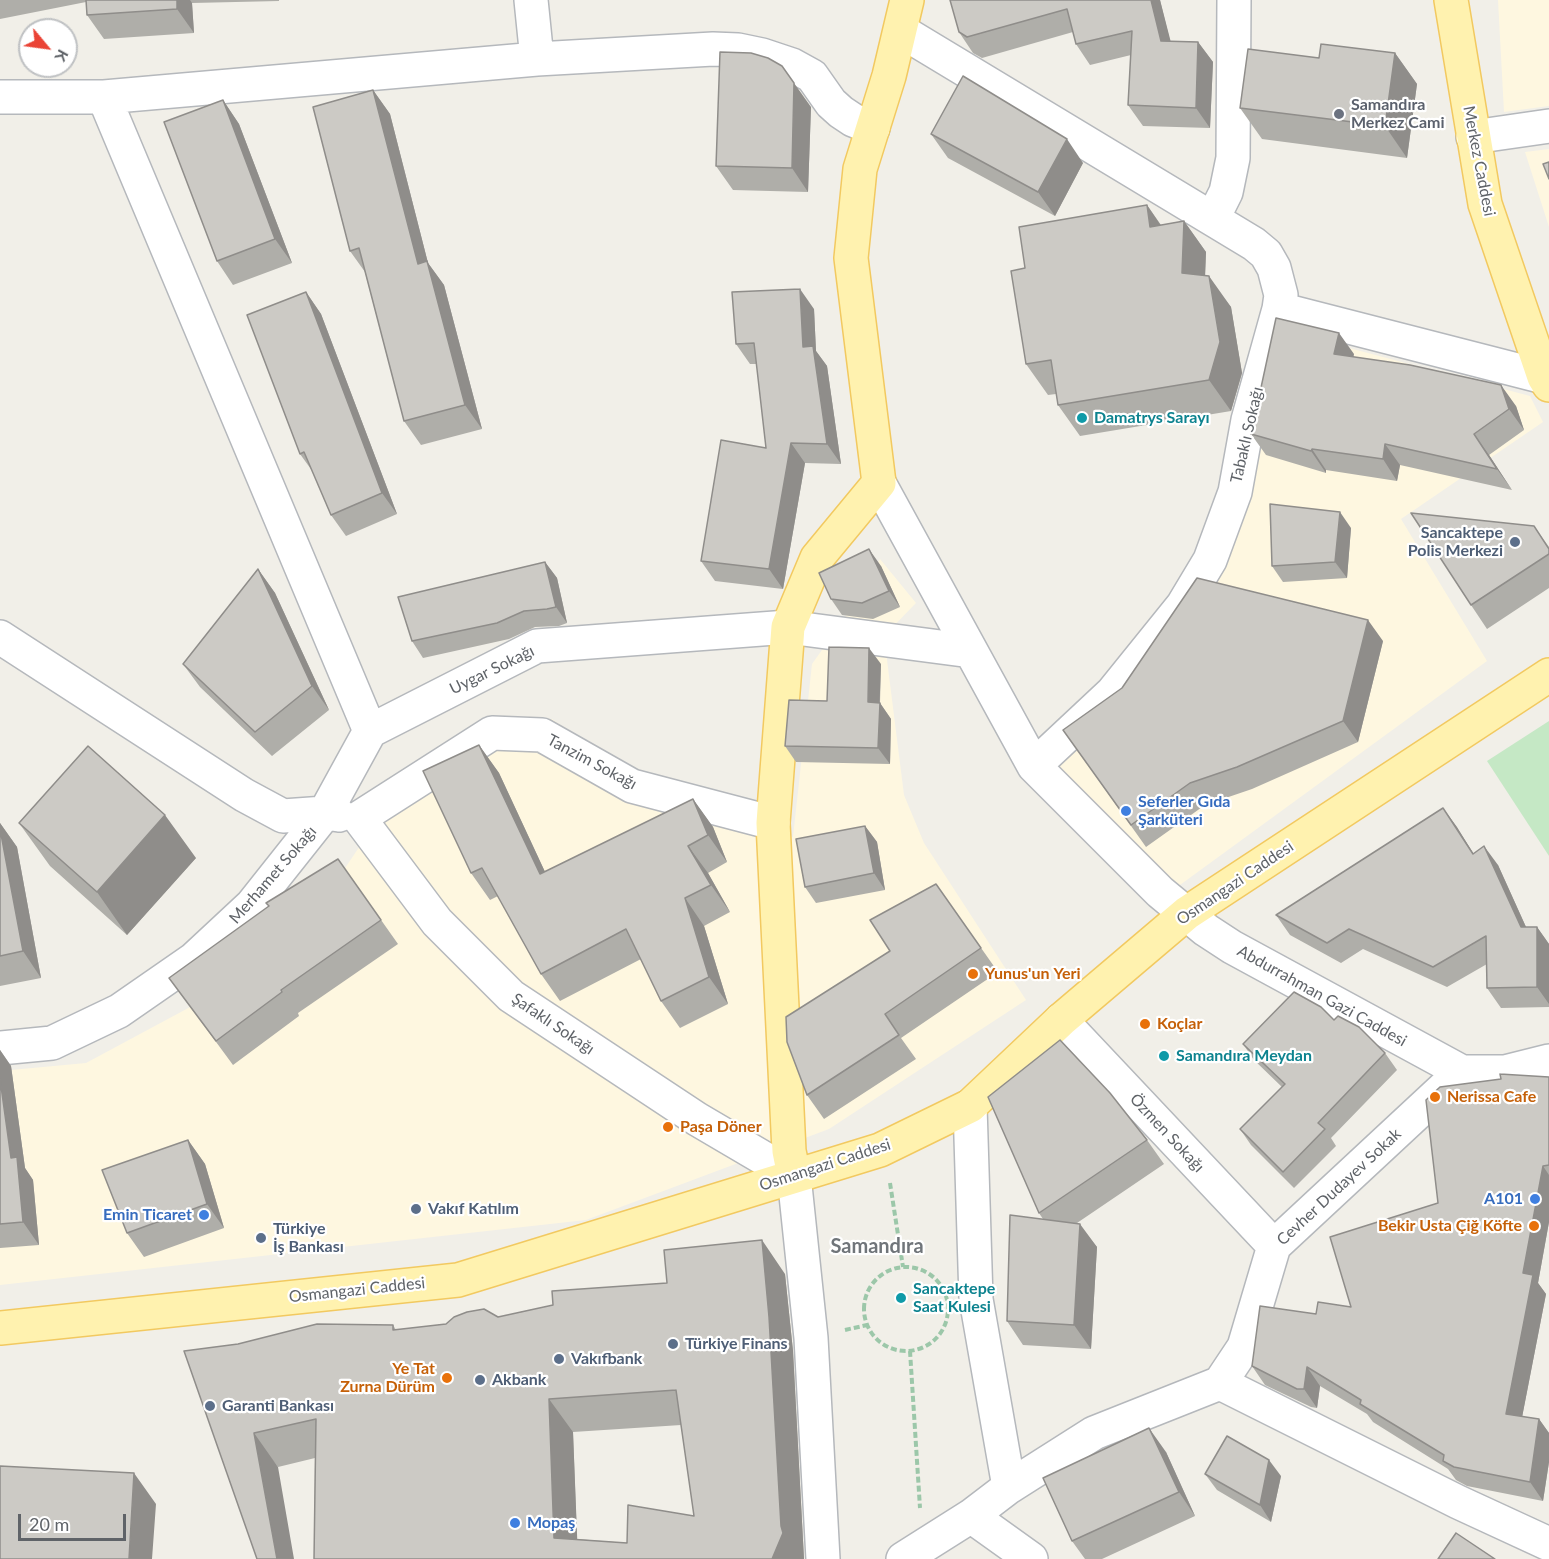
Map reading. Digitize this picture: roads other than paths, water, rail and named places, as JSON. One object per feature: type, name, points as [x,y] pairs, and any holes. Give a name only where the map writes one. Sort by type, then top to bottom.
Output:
[{"type":"main road","name":"Merkez Caddesi","points":[[1451,0],[1485,204],[1547,381]]},
{"type":"main road","points":[[794,1176],[789,1151],[773,824],[788,627],[817,558],[879,483],[851,258],[860,170],[904,15]]},
{"type":"main road","name":"Osmangazi Caddesi","points":[[0,1328],[458,1280],[880,1150],[970,1106],[1061,1020],[1187,913],[1549,675]]},
{"type":"street","points":[[531,0],[537,59]]},
{"type":"street","points":[[1213,218],[1226,192],[1233,158],[1234,0]]},
{"type":"street","name":"Tabaklı Sokağı","points":[[904,15],[1254,244],[1266,254],[1279,281],[1281,295],[1279,309],[1248,420],[1234,492],[1210,560],[1183,605],[1112,693],[1034,766]]},
{"type":"street","points":[[0,97],[104,97],[537,59],[713,49],[746,52],[792,65],[812,76],[831,103],[841,112],[873,128]]},
{"type":"street","points":[[104,97],[370,730],[325,813]]},
{"type":"street","points":[[1473,137],[1549,126]]},
{"type":"street","points":[[1279,309],[1547,381]]},
{"type":"street","points":[[879,483],[1034,766],[1160,892],[1187,913]]},
{"type":"street","name":"Uygar Sokağı","points":[[370,730],[537,646],[788,627],[971,651]]},
{"type":"street","points":[[0,636],[244,795],[283,816],[325,813],[359,818]]},
{"type":"street","name":"Tanzim Sokağı","points":[[359,818],[492,732],[542,735],[632,786],[773,824]]},
{"type":"street","name":"Merhamet Sokağı","points":[[0,1048],[52,1043],[119,1011],[194,959],[252,905],[325,813]]},
{"type":"street","name":"Şafaklı Sokağı","points":[[359,818],[437,922],[511,996],[697,1119],[794,1176]]},
{"type":"street","name":"Abdurrahman Gazi Caddesi","points":[[1187,913],[1206,930],[1232,947],[1462,1072]]},
{"type":"street","name":"Özmen Sokağı","points":[[1061,1020],[1274,1246]]},
{"type":"street","points":[[1462,1072],[1504,1072],[1549,1061]]},
{"type":"street","name":"Cevher Dudayev Sokak","points":[[1220,1383],[1244,1347],[1274,1246],[1462,1072]]},
{"type":"street","points":[[970,1106],[976,1299],[1009,1487]]},
{"type":"street","points":[[794,1176],[811,1338],[823,1559]]},
{"type":"street","points":[[912,1553],[1094,1433],[1220,1383],[1458,1502],[1549,1544]]},
{"type":"street","points":[[971,1516],[1031,1559]]},
{"type":"place","name":"Samandıra Merkez Cami","points":[[1339,114]]},
{"type":"place","name":"Damatrys Sarayı","points":[[1082,418]]},
{"type":"place","name":"Sancaktepe Polis Merkezi","points":[[1515,542]]},
{"type":"place","name":"Seferler Gıda Şarküteri","points":[[1126,811]]},
{"type":"place","name":"Yunus'un Yeri","points":[[973,974]]},
{"type":"place","name":"Koçlar","points":[[1145,1024]]},
{"type":"place","name":"Samandıra Meydan","points":[[1164,1056]]},
{"type":"place","name":"Nerissa Cafe","points":[[1435,1097]]},
{"type":"place","name":"Paşa Döner","points":[[668,1127]]},
{"type":"place","name":"A101","points":[[1535,1199]]},
{"type":"place","name":"Vakıf Katılım","points":[[416,1209]]},
{"type":"place","name":"Emin Ticaret","points":[[204,1215]]},
{"type":"place","name":"Bekir Usta Çiğ Köfte","points":[[1534,1226]]},
{"type":"place","name":"Türkiye İş Bankası","points":[[261,1238]]},
{"type":"place","name":"Sancaktepe Saat Kulesi","points":[[901,1298]]},
{"type":"place","name":"Türkiye Finans","points":[[673,1344]]},
{"type":"place","name":"Vakıfbank","points":[[559,1359]]},
{"type":"place","name":"Ye Tat Zurna Dürüm","points":[[447,1378]]},
{"type":"place","name":"Akbank","points":[[480,1380]]},
{"type":"place","name":"Garanti Bankası","points":[[210,1406]]},
{"type":"place","name":"Mopaş","points":[[515,1523]]},
{"type":"district","name":"Samandıra","points":[[877,1247]]}]
